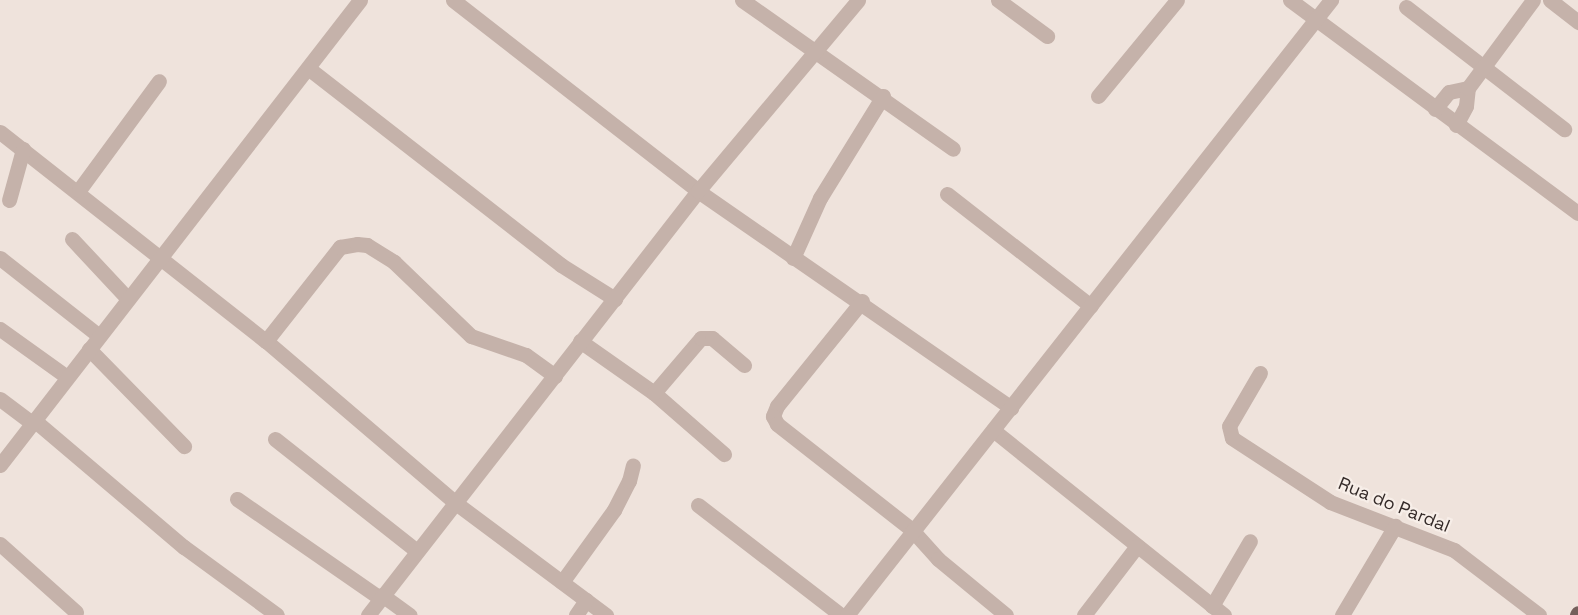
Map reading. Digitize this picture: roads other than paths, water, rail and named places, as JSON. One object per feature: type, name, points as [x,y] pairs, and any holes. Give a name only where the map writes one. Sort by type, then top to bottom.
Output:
[{"type":"street","points":[[0,465],[360,0]]},
{"type":"street","points":[[453,0],[698,191],[793,258],[862,301],[1011,408]]},
{"type":"street","points":[[742,0],[818,50],[953,149]]},
{"type":"street","points":[[368,615],[417,551],[457,504],[580,340],[615,299],[698,191],[858,0]]},
{"type":"street","points":[[998,0],[1047,36]]},
{"type":"street","points":[[1098,96],[1177,0]]},
{"type":"street","points":[[1290,0],[1578,213]]},
{"type":"street","points":[[847,615],[1331,0]]},
{"type":"street","points":[[1456,125],[1466,106],[1468,88],[1533,0]]},
{"type":"street","points":[[1550,0],[1578,22]]},
{"type":"street","points":[[1406,7],[1563,129]]},
{"type":"street","points":[[308,68],[561,265],[615,299]]},
{"type":"street","points":[[79,190],[159,81]]},
{"type":"street","points":[[1435,109],[1449,92],[1468,88]]},
{"type":"street","points":[[793,258],[820,198],[883,96]]},
{"type":"street","points":[[0,132],[79,190],[266,341],[457,504],[606,615]]},
{"type":"street","points":[[9,200],[23,149]]},
{"type":"street","points":[[947,194],[1091,306]]},
{"type":"street","points":[[72,239],[128,299]]},
{"type":"street","points":[[266,341],[340,247],[357,243],[373,248],[394,262],[471,336],[526,356],[555,376]]},
{"type":"street","points":[[0,258],[99,336]]},
{"type":"street","points":[[862,301],[773,416],[786,433],[912,530],[938,559],[1006,615]]},
{"type":"street","points":[[0,330],[67,377]]},
{"type":"street","points":[[654,393],[701,338],[712,338],[744,365]]},
{"type":"street","points":[[580,340],[654,393],[724,454]]},
{"type":"street","points":[[89,349],[184,446]]},
{"type":"street","name":"Rua do Pardal","points":[[1260,373],[1229,426],[1232,438],[1330,501],[1454,550],[1539,615]]},
{"type":"street","points":[[0,399],[33,422],[184,547],[277,615]]},
{"type":"street","points":[[993,430],[1218,610],[1250,542]]},
{"type":"street","points":[[275,439],[417,551]]},
{"type":"street","points":[[562,582],[614,510],[630,481],[633,465]]},
{"type":"street","points":[[237,499],[410,615]]},
{"type":"street","points":[[698,505],[841,615]]},
{"type":"street","points":[[1342,615],[1395,526]]},
{"type":"street","points":[[0,544],[76,612]]},
{"type":"street","points":[[1084,615],[1137,546]]},
{"type":"street","points":[[576,615],[586,600]]}]
